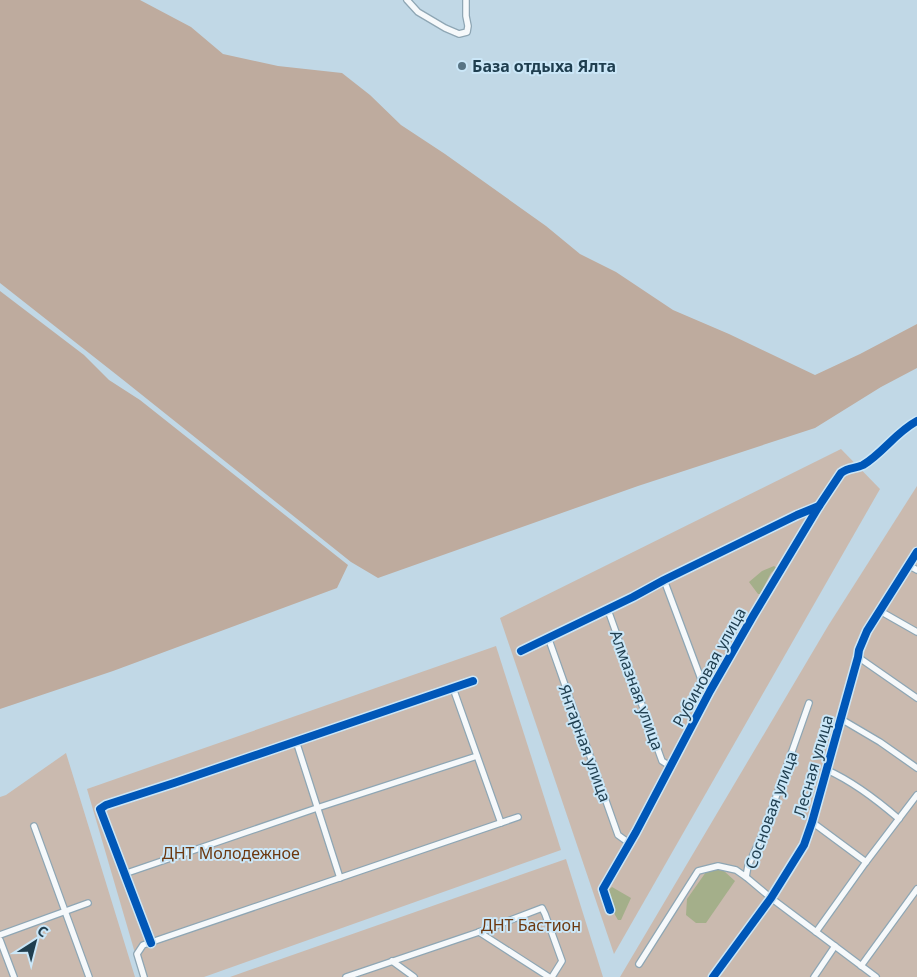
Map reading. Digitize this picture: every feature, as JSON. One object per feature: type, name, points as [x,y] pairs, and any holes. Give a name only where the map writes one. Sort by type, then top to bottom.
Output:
[{"type":"street","points":[[407,0],[418,12],[459,34],[467,32],[466,0]]},
{"type":"street","name":"Рубиновая улица","points":[[610,910],[603,889],[710,691],[819,506],[841,473],[846,469],[861,466],[909,425],[917,421]]},
{"type":"street","points":[[521,651],[819,506]]},
{"type":"street","name":"Лесная улица","points":[[713,977],[771,898],[804,845],[827,770],[859,650],[867,631],[917,552]]},
{"type":"street","points":[[908,565],[917,570]]},
{"type":"street","points":[[664,580],[704,687],[710,691]]},
{"type":"street","name":"Алмазная улица","points":[[608,610],[662,761],[670,766]]},
{"type":"street","points":[[880,611],[917,632]]},
{"type":"street","name":"Янтарная улица","points":[[548,637],[618,835],[629,843]]},
{"type":"street","points":[[858,657],[917,697]]},
{"type":"street","points":[[151,943],[100,810],[106,805],[473,680]]},
{"type":"street","points":[[453,688],[501,823]]},
{"type":"street","name":"Сосновая улица","points":[[639,964],[698,871],[718,866],[736,870],[746,877],[748,866],[764,831],[809,703]]},
{"type":"street","points":[[841,719],[880,742],[917,768]]},
{"type":"street","points":[[296,741],[340,878]]},
{"type":"street","points":[[124,874],[477,756]]},
{"type":"street","points":[[827,770],[855,785],[899,819]]},
{"type":"street","points":[[816,932],[917,794]]},
{"type":"street","points":[[144,977],[137,954],[143,945],[518,817]]},
{"type":"street","points":[[812,822],[866,862]]},
{"type":"street","points":[[34,826],[89,977]]},
{"type":"street","points":[[746,877],[876,977]]},
{"type":"street","points":[[861,966],[917,889]]},
{"type":"street","points":[[0,935],[88,903]]},
{"type":"street","points":[[346,977],[479,932],[542,908],[546,914],[562,961],[551,977],[479,932]]},
{"type":"street","points":[[0,940],[14,977]]},
{"type":"street","points":[[814,977],[835,946]]},
{"type":"street","points":[[392,961],[414,977]]},
{"type":"green space","points":[[841,449],[880,489],[614,954],[500,618]]},
{"type":"green space","points":[[917,486],[917,977],[620,977],[828,626]]},
{"type":"green space","name":"ДНТ Молодежное","points":[[496,646],[561,850],[204,977],[142,977],[87,789]]},
{"type":"green space","points":[[66,753],[135,977],[0,977],[0,797],[6,795]]},
{"type":"green space","name":"ДНТ Бастион","points":[[566,859],[603,977],[230,977]]},
{"type":"shaded area","points":[[0,0],[140,0],[191,27],[223,54],[278,66],[342,73],[370,95],[401,125],[546,226],[580,254],[616,272],[673,310],[815,375],[917,324],[917,368],[881,387],[815,428],[638,486],[378,578],[351,562],[0,283]]},
{"type":"shaded area","points":[[0,291],[84,355],[109,380],[140,400],[348,565],[337,588],[113,671],[0,709]]},
{"type":"shaded area","points":[[774,566],[777,568],[771,573],[760,594],[758,594],[749,582],[762,571]]},
{"type":"shaded area","points":[[714,869],[724,871],[735,881],[706,923],[696,923],[686,915],[687,899],[706,872]]},
{"type":"shaded area","points":[[612,887],[631,898],[621,920],[618,920],[615,915],[607,891]]},
{"type":"cycle path","points":[[521,651],[797,515],[819,506],[841,473],[863,465],[917,421]]},
{"type":"cycle path","points":[[610,910],[603,889],[636,832],[710,691],[819,506]]},
{"type":"cycle path","points":[[713,977],[771,898],[804,845],[859,650],[867,631],[917,552]]},
{"type":"cycle path","points":[[151,943],[100,809],[106,805],[473,681]]},
{"type":"place","name":"База отдыха Ялта","points":[[462,66]]}]
